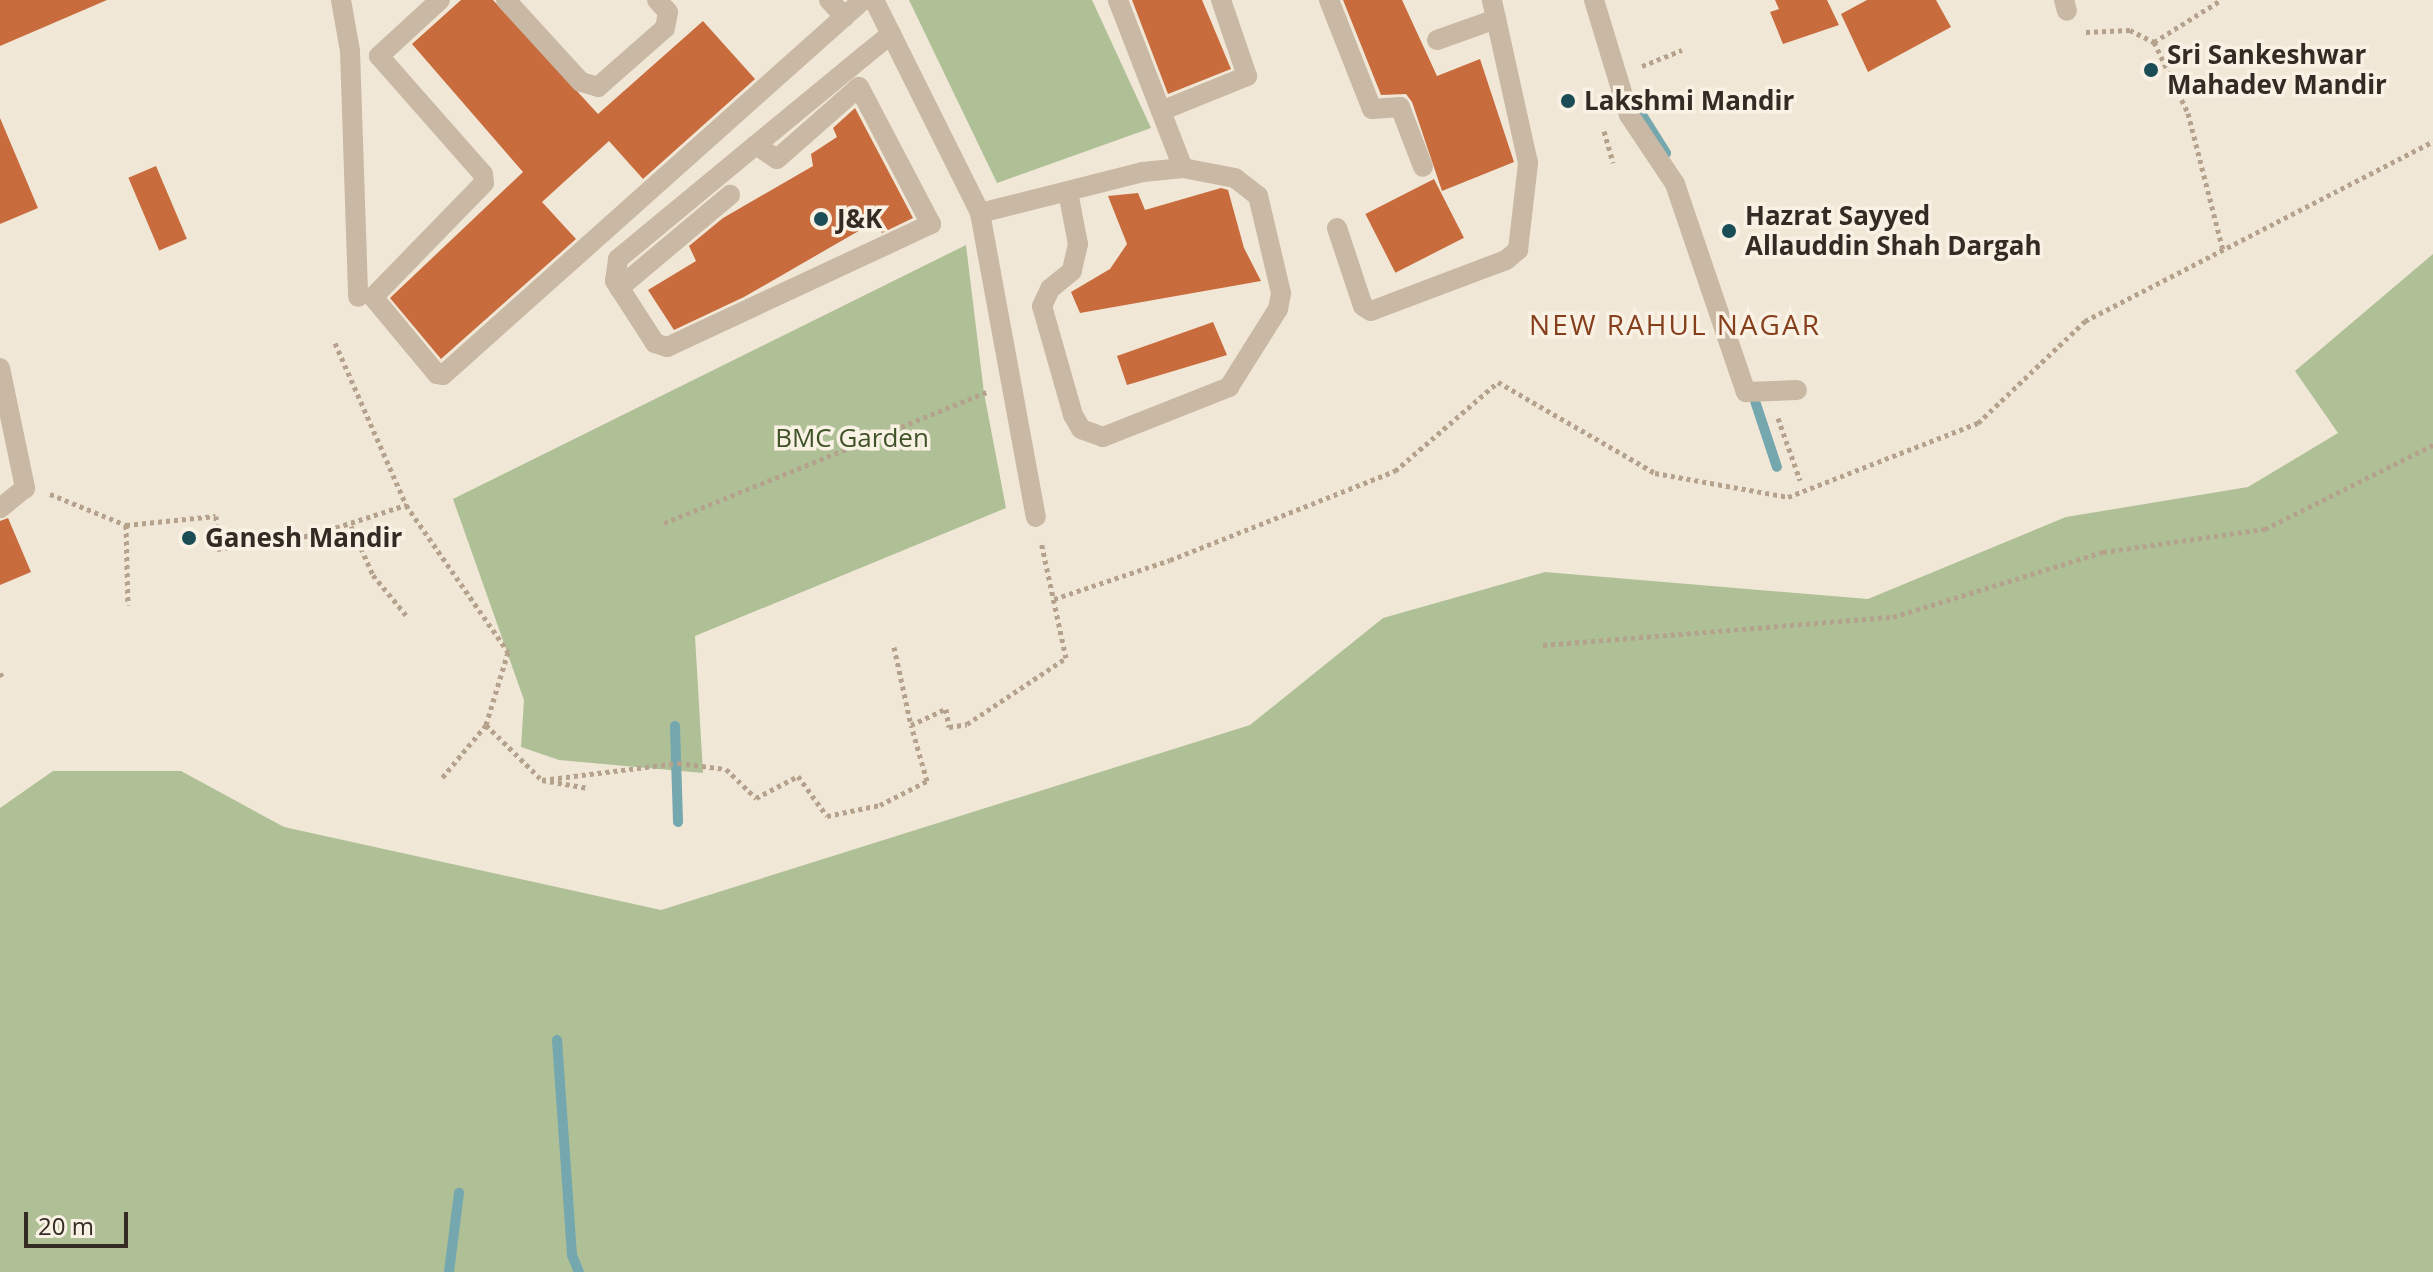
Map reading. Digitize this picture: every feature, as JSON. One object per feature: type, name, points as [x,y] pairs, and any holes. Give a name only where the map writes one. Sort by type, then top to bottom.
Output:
[{"type":"street","points":[[341,0],[350,51],[358,297]]},
{"type":"street","points":[[440,0],[379,56],[483,174],[484,183],[373,297],[443,375],[863,0]]},
{"type":"street","points":[[506,0],[581,82],[598,87],[665,28],[668,12],[657,0]]},
{"type":"street","points":[[829,0],[845,17]]},
{"type":"street","points":[[874,0],[980,213],[1036,517]]},
{"type":"street","points":[[1118,0],[1183,168]]},
{"type":"street","points":[[1161,111],[1247,76],[1221,0]]},
{"type":"street","points":[[1329,0],[1372,109],[1400,107],[1423,167]]},
{"type":"street","points":[[1594,0],[1629,115],[1675,184],[1746,392],[1797,390]]},
{"type":"street","points":[[1337,228],[1363,306],[1371,311],[1506,260],[1518,250],[1528,163],[1494,9],[1437,40]]},
{"type":"street","points":[[756,145],[777,159],[859,87],[931,224],[667,347],[655,343],[619,288],[613,273],[618,259],[756,145],[891,34]]},
{"type":"street","points":[[980,213],[1143,172],[1183,168],[1235,178],[1258,196],[1281,293],[1278,309],[1229,387],[1103,437],[1081,429],[1073,415],[1042,306],[1050,289],[1072,271],[1078,244],[1068,192]]},
{"type":"street","points":[[619,288],[730,195]]},
{"type":"street","points":[[0,368],[25,488],[0,508]]},
{"type":"path","points":[[2154,42],[2221,0]]},
{"type":"path","points":[[2065,6],[2081,32],[2130,30],[2154,42],[2188,113],[2223,250]]},
{"type":"path","points":[[335,343],[406,505],[508,652],[486,725],[441,779]]},
{"type":"path","points":[[664,523],[1012,379]]},
{"type":"path","points":[[1769,391],[1800,480]]},
{"type":"path","points":[[1543,645],[1893,617],[2103,552],[2265,529],[2433,445]]},
{"type":"path","points":[[25,488],[73,501],[126,525],[216,516],[217,549],[351,526],[406,505]]},
{"type":"path","points":[[911,725],[946,709],[949,727],[967,724],[1066,658],[1036,517]]},
{"type":"path","points":[[126,525],[128,605]]},
{"type":"path","points":[[351,526],[373,575],[406,615]]},
{"type":"path","points":[[542,780],[678,763],[726,769],[756,798],[798,776],[827,816],[880,805],[927,781],[894,647]]},
{"type":"path","points":[[486,725],[542,780],[588,788]]},
{"type":"green space","points":[[909,0],[1092,0],[1151,128],[997,183]]},
{"type":"green space","name":"BMC Garden","points":[[966,245],[984,393],[1006,508],[695,636],[703,773],[559,760],[521,747],[524,700],[453,499]]},
{"type":"green space","points":[[2433,254],[2433,1272],[0,1272],[0,808],[53,771],[181,771],[284,827],[661,910],[1250,725],[1383,618],[1545,572],[1868,599],[2066,517],[2248,487],[2338,433],[2295,371]]},
{"type":"building","points":[[0,0],[107,0],[0,46]]},
{"type":"building","points":[[461,0],[493,0],[598,114],[703,21],[755,79],[643,179],[609,141],[542,202],[576,239],[441,359],[390,298],[523,172],[412,44]]},
{"type":"building","points":[[1132,0],[1202,0],[1231,69],[1168,94]]},
{"type":"building","points":[[1343,0],[1402,0],[1437,76],[1480,59],[1514,162],[1442,191],[1412,102],[1406,94],[1381,95]]},
{"type":"building","points":[[1775,0],[1827,0],[1839,25],[1783,44],[1770,12],[1779,9]]},
{"type":"building","points":[[1867,0],[1936,0],[1951,27],[1868,72],[1841,14]]},
{"type":"building","name":"J&K","points":[[855,108],[913,218],[882,233],[876,221],[744,297],[674,330],[648,290],[696,261],[689,246],[723,218],[813,166],[811,154],[837,137],[833,128]]},
{"type":"building","points":[[0,118],[38,208],[0,224]]},
{"type":"building","points":[[156,166],[187,239],[159,250],[128,178]]},
{"type":"building","points":[[1434,179],[1464,238],[1395,273],[1365,214]]},
{"type":"building","points":[[1221,188],[1228,190],[1244,248],[1261,281],[1080,313],[1071,292],[1110,269],[1127,244],[1108,196],[1138,193],[1145,210]]},
{"type":"building","points":[[1213,322],[1227,355],[1127,385],[1117,356]]},
{"type":"building","points":[[8,518],[31,572],[0,585],[0,521]]},
{"type":"waterway","points":[[1632,99],[1666,153]]},
{"type":"waterway","points":[[1751,389],[1777,467]]},
{"type":"waterway","points":[[675,726],[678,822]]},
{"type":"waterway","points":[[557,1040],[572,1255],[579,1272]]},
{"type":"waterway","points":[[449,1272],[459,1193]]},
{"type":"place","name":"Sri Sankeshwar Mahadev Mandir","points":[[2151,70]]},
{"type":"place","name":"Lakshmi Mandir","points":[[1568,101]]},
{"type":"place","name":"J&K","points":[[821,219]]},
{"type":"place","name":"Hazrat Sayyed Allauddin Shah Dargah","points":[[1729,231]]},
{"type":"place","name":"Ganesh Mandir","points":[[189,538]]},
{"type":"district","name":"NEW RAHUL NAGAR","points":[[1675,324]]}]
